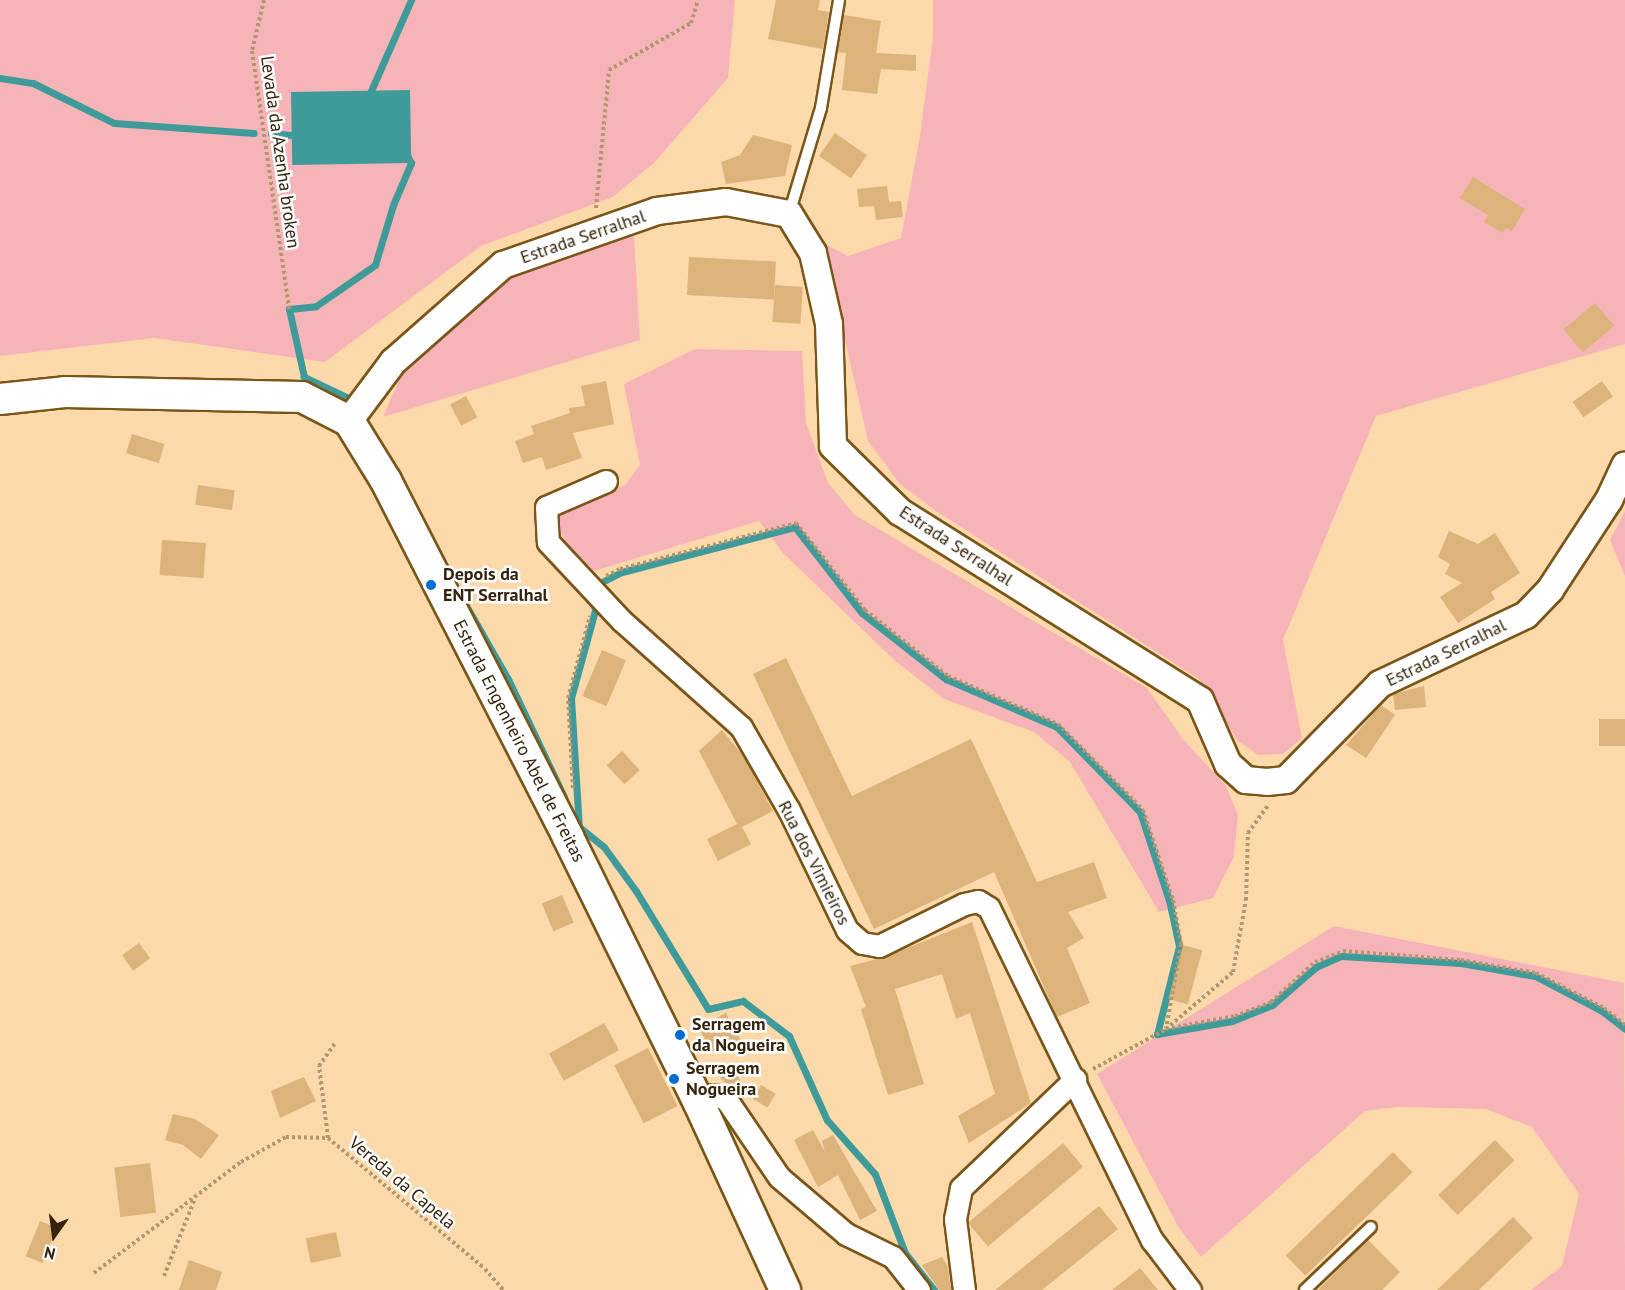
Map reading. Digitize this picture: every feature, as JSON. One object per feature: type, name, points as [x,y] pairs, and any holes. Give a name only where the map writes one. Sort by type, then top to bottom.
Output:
[{"type":"main road","points":[[0,399],[65,392],[302,397],[354,415]]},
{"type":"main road","name":"Estrada Engenheiro Abel de Freitas","points":[[354,415],[699,1103],[785,1290]]},
{"type":"street","name":"Estrada Serralhal","points":[[354,415],[393,362],[503,265],[657,210],[726,202],[789,214],[813,253],[829,324],[833,446],[900,512],[1200,700],[1228,764],[1246,780],[1286,780],[1380,684],[1526,615],[1550,590],[1609,500],[1625,466]]},
{"type":"street","name":"Rua dos Vimieiros","points":[[606,481],[546,507],[548,542],[622,621],[741,727],[789,810],[847,930],[862,943],[879,946],[964,904],[978,901],[989,908],[1075,1079],[1152,1240],[1190,1290]]},
{"type":"street","points":[[964,1290],[954,1219],[961,1188],[1075,1079]]},
{"type":"street","points":[[699,1103],[714,1095],[726,1100],[779,1177],[846,1234],[893,1257],[920,1290]]},
{"type":"lane","points":[[789,214],[822,108],[839,0]]},
{"type":"lane","points":[[1305,1290],[1371,1227]]},
{"type":"path","name":"Levada da Azenha broken","points":[[264,0],[252,51],[289,309]]},
{"type":"path","points":[[594,233],[609,70],[691,23],[698,0]]},
{"type":"path","points":[[603,577],[630,566],[796,523],[865,610],[948,676],[1058,724],[1143,810],[1173,900],[1181,944],[1166,1029]]},
{"type":"path","points":[[574,793],[568,698],[592,610]]},
{"type":"path","points":[[1075,1079],[1166,1029],[1233,972],[1246,900],[1248,833],[1286,780]]},
{"type":"path","points":[[1166,1029],[1235,1016],[1271,1002],[1315,963],[1343,951],[1461,960],[1536,973],[1604,1008],[1625,1025]]},
{"type":"path","points":[[328,1138],[319,1066],[335,1043]]},
{"type":"path","name":"Vereda da Capela","points":[[94,1273],[195,1200],[241,1162],[286,1137],[328,1138],[485,1269],[503,1290]]},
{"type":"path","points":[[164,1276],[195,1200]]},
{"type":"shaded area","points":[[0,0],[735,0],[728,78],[654,163],[613,197],[481,246],[325,362],[154,338],[0,356]]},
{"type":"shaded area","points":[[933,0],[1625,0],[1625,344],[1376,416],[1283,640],[1302,738],[1283,754],[1258,755],[1237,740],[1199,679],[936,511],[900,484],[868,441],[823,243],[848,256],[901,238],[920,136],[933,37]]},
{"type":"shaded area","points":[[634,236],[640,340],[383,417],[403,371],[508,276]]},
{"type":"shaded area","points":[[695,349],[802,351],[806,423],[828,483],[855,515],[1147,688],[1183,739],[1226,786],[1238,815],[1234,857],[1213,898],[1159,912],[1070,762],[1034,732],[944,699],[894,660],[784,554],[759,521],[594,571],[566,543],[557,524],[561,510],[625,485],[640,465],[624,384]]},
{"type":"shaded area","points":[[1625,511],[1625,576],[1610,540]]},
{"type":"shaded area","points":[[1334,926],[1624,983],[1625,1290],[1531,1290],[1562,1266],[1579,1194],[1532,1127],[1486,1109],[1398,1107],[1365,1111],[1201,1257],[1179,1228],[1097,1074]]},
{"type":"water","points":[[410,90],[411,163],[292,165],[291,92]]},
{"type":"building","points":[[776,0],[820,0],[818,10],[829,12],[823,49],[768,39]]},
{"type":"building","points":[[844,15],[881,21],[876,53],[916,55],[916,71],[881,69],[877,94],[842,90],[846,53],[838,52]]},
{"type":"building","points":[[835,133],[867,155],[851,178],[819,156]]},
{"type":"building","points":[[753,135],[792,145],[785,176],[726,184],[721,162],[740,155]]},
{"type":"building","points":[[1473,177],[1525,209],[1512,231],[1506,228],[1503,233],[1484,222],[1488,215],[1460,198]]},
{"type":"building","points":[[887,186],[889,202],[901,201],[903,217],[876,220],[874,206],[859,207],[857,189]]},
{"type":"building","points":[[689,257],[776,262],[774,300],[687,295]]},
{"type":"building","points":[[775,285],[803,287],[800,324],[772,322]]},
{"type":"building","points":[[1595,303],[1614,326],[1583,352],[1564,329]]},
{"type":"building","points":[[606,381],[614,424],[573,433],[582,458],[546,470],[542,457],[523,463],[515,441],[534,434],[531,426],[570,413],[569,408],[585,406],[581,386]]},
{"type":"building","points":[[1602,381],[1613,397],[1583,417],[1573,402]]},
{"type":"building","points":[[466,396],[477,417],[461,426],[450,404]]},
{"type":"building","points":[[132,434],[165,444],[159,463],[126,453]]},
{"type":"building","points":[[198,485],[235,490],[232,510],[195,505]]},
{"type":"building","points":[[1449,531],[1478,544],[1495,533],[1520,573],[1491,592],[1495,599],[1458,623],[1440,597],[1462,583],[1445,574],[1450,564],[1438,557]]},
{"type":"building","points":[[162,540],[206,543],[203,578],[160,575]]},
{"type":"building","points":[[602,650],[626,660],[606,706],[582,696]]},
{"type":"building","points":[[786,658],[852,796],[971,739],[1037,882],[1094,862],[1107,898],[1068,912],[1084,938],[1067,948],[1090,1003],[1057,1017],[994,872],[874,929],[753,674]]},
{"type":"building","points":[[1424,686],[1426,707],[1395,710],[1393,694]]},
{"type":"building","points":[[1381,705],[1395,715],[1366,758],[1346,745]]},
{"type":"building","points":[[1599,719],[1625,719],[1625,746],[1599,746]]},
{"type":"building","points":[[722,730],[744,757],[773,811],[742,827],[751,844],[718,861],[707,839],[737,824],[699,751]]},
{"type":"building","points":[[622,751],[640,770],[624,784],[607,765]]},
{"type":"building","points":[[562,895],[574,923],[553,931],[542,904]]},
{"type":"building","points":[[972,922],[1031,1103],[969,1143],[958,1116],[995,1094],[970,1013],[956,1019],[942,974],[895,989],[924,1084],[888,1095],[861,1009],[866,1007],[850,966],[885,957]]},
{"type":"building","points":[[139,943],[150,958],[133,971],[122,955]]},
{"type":"building","points":[[1183,945],[1202,950],[1188,1004],[1169,999]]},
{"type":"building","points":[[726,1013],[740,1039],[713,1054],[699,1028]]},
{"type":"building","points":[[604,1023],[619,1050],[564,1081],[549,1054]]},
{"type":"building","points":[[648,1048],[678,1106],[644,1123],[614,1065]]},
{"type":"building","points":[[730,1064],[749,1094],[741,1099],[716,1073]]},
{"type":"building","points":[[304,1077],[316,1101],[280,1118],[271,1091]]},
{"type":"building","points":[[761,1085],[776,1094],[767,1107],[753,1099]]},
{"type":"building","points":[[173,1114],[195,1119],[219,1135],[201,1159],[183,1145],[165,1140]]},
{"type":"building","points":[[813,1130],[825,1152],[822,1141],[833,1135],[877,1211],[860,1220],[838,1175],[818,1187],[794,1140]]},
{"type":"building","points":[[1495,1140],[1514,1160],[1458,1215],[1438,1195]]},
{"type":"building","points":[[1063,1143],[1083,1167],[988,1246],[968,1223]]},
{"type":"building","points":[[1393,1152],[1412,1172],[1305,1276],[1286,1256]]},
{"type":"building","points":[[150,1163],[156,1213],[120,1217],[114,1167]]},
{"type":"building","points":[[1099,1206],[1118,1229],[1042,1290],[995,1290]]},
{"type":"building","points":[[1513,1217],[1533,1238],[1479,1290],[1437,1290]]},
{"type":"building","points":[[40,1221],[57,1228],[42,1263],[26,1256]]},
{"type":"building","points":[[336,1232],[341,1256],[311,1263],[306,1238]]},
{"type":"building","points":[[1368,1240],[1400,1272],[1382,1290],[1318,1290]]},
{"type":"building","points":[[942,1257],[948,1267],[951,1290],[939,1290],[922,1265]]},
{"type":"building","points":[[189,1260],[222,1272],[216,1290],[179,1290]]},
{"type":"building","points":[[1140,1268],[1158,1290],[1112,1290]]},
{"type":"waterway","points":[[370,93],[411,0]]},
{"type":"waterway","points":[[0,78],[33,83],[114,123],[254,133]]},
{"type":"waterway","points":[[271,133],[291,135],[299,131]]},
{"type":"waterway","points":[[353,407],[346,397],[304,377],[289,309],[316,306],[375,265],[393,205],[411,163],[408,157]]},
{"type":"waterway","points":[[594,586],[622,572],[795,527],[862,613],[946,679],[1057,727],[1140,812],[1169,900],[1179,946],[1157,1034],[1232,1021],[1272,1005],[1316,967],[1341,956],[1461,963],[1535,976],[1602,1011],[1625,1029]]},
{"type":"waterway","points":[[579,829],[571,698],[595,610],[593,600]]},
{"type":"waterway","points":[[464,602],[508,679],[564,797]]},
{"type":"waterway","points":[[578,826],[604,847],[636,891],[708,1009],[743,1001],[789,1036],[827,1120],[875,1174],[905,1253],[934,1290]]},
{"type":"place","name":"Depois da ENT Serralhal","points":[[431,585]]},
{"type":"place","name":"Serragem da Nogueira","points":[[680,1035]]},
{"type":"place","name":"Serragem Nogueira","points":[[674,1079]]}]
